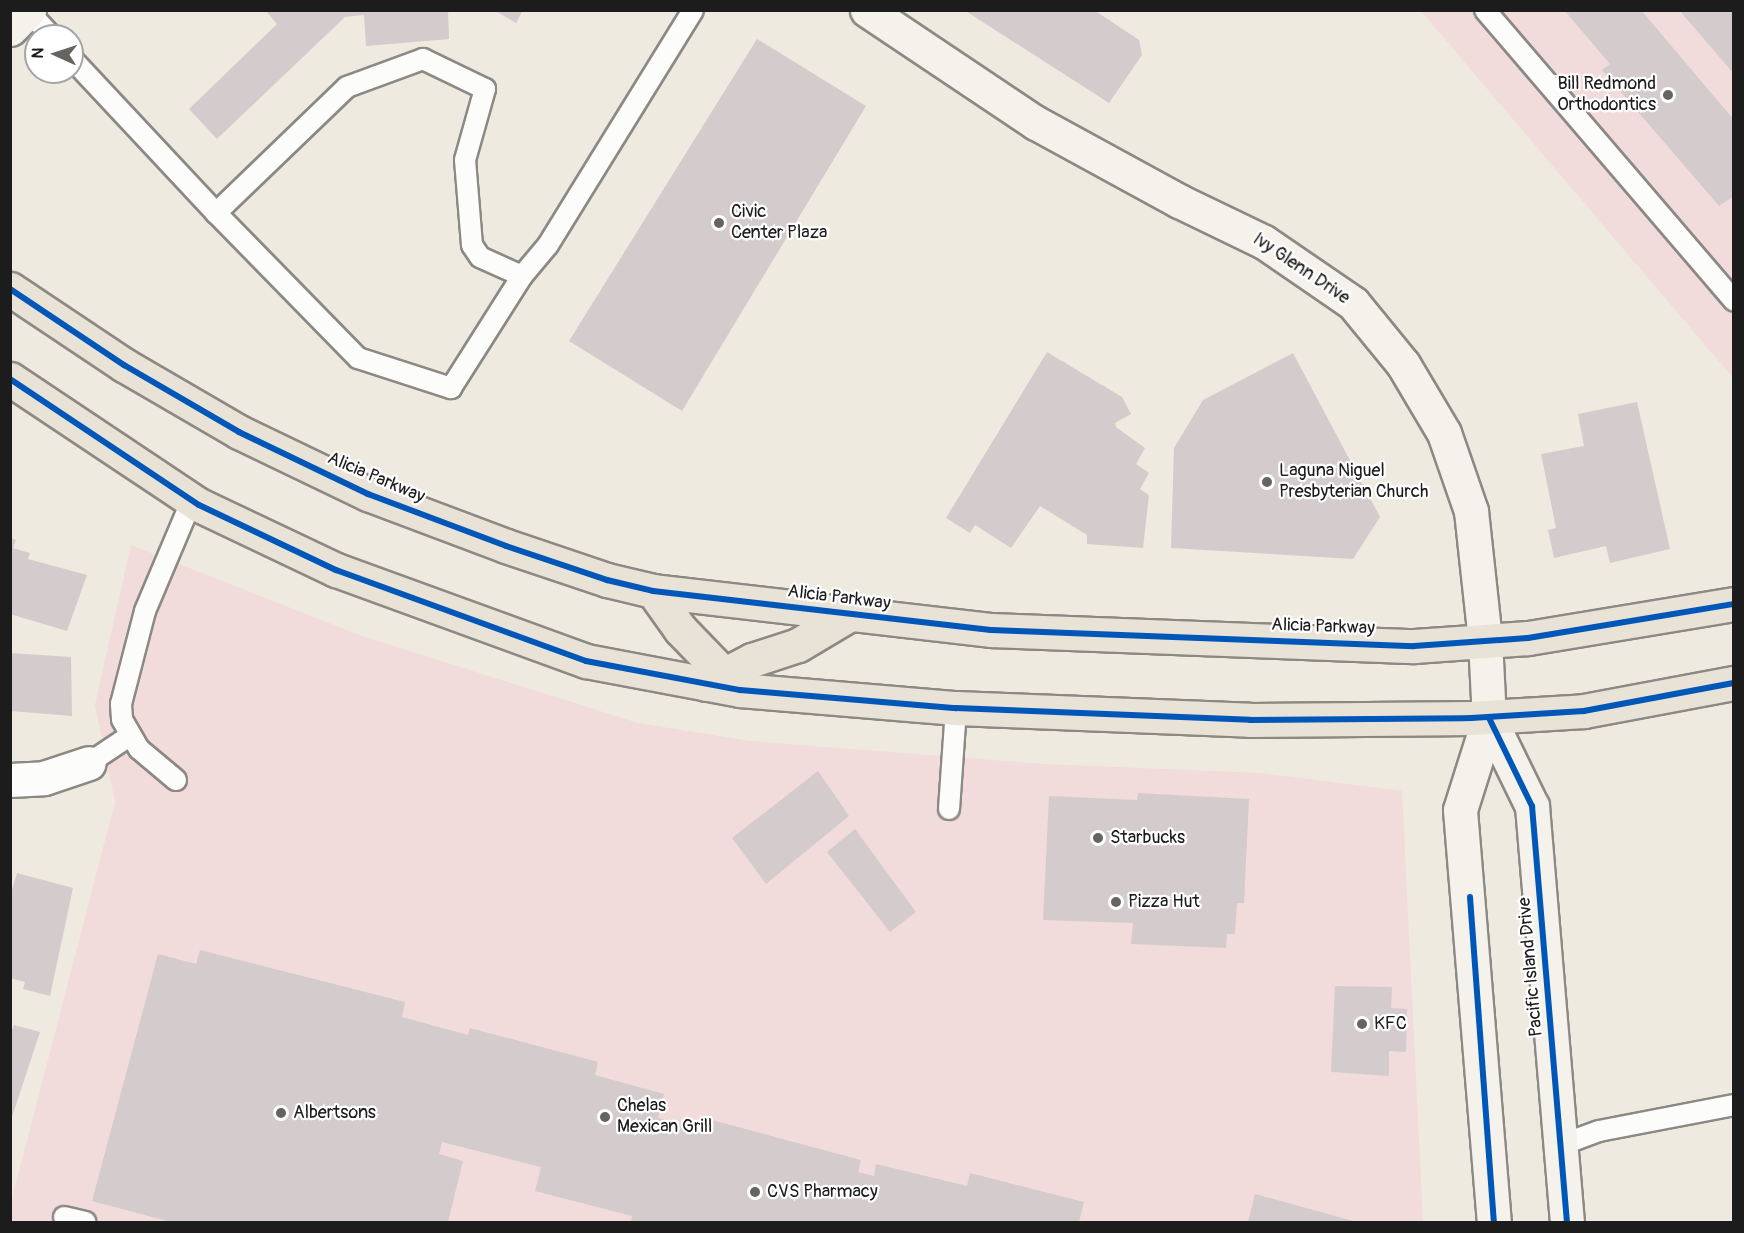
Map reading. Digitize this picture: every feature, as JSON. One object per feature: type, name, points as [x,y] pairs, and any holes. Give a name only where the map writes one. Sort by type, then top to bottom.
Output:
[{"type":"main road","name":"Ivy Glenn Drive","points":[[867,10],[1036,123],[1179,201],[1264,242],[1353,303],[1403,364],[1444,433],[1471,511],[1485,640],[1489,718]]},
{"type":"main road","points":[[10,29],[29,11]]},
{"type":"main road","name":"Alicia Parkway","points":[[10,289],[124,365],[239,432],[368,494],[517,550],[653,591],[991,630],[1414,646],[1528,639],[1734,603]]},
{"type":"main road","points":[[10,378],[192,500],[336,570],[478,624],[586,661],[723,682],[956,708],[1250,720],[1489,718],[1584,711],[1734,683]]},
{"type":"main road","points":[[653,591],[680,630],[723,682]]},
{"type":"main road","points":[[723,682],[798,645],[850,614]]},
{"type":"main road","points":[[1489,718],[1460,810],[1494,1222]]},
{"type":"main road","name":"Pacific Island Drive","points":[[1489,718],[1532,806],[1567,1222]]},
{"type":"street","points":[[10,780],[44,778],[89,763]]},
{"type":"lane","points":[[84,72],[216,213],[358,358],[445,388],[457,385],[522,276],[548,245],[693,10]]},
{"type":"lane","points":[[1485,10],[1734,301]]},
{"type":"lane","points":[[29,11],[40,24]]},
{"type":"lane","points":[[216,213],[347,87],[423,59],[485,89],[465,159],[472,244],[480,256],[522,276]]},
{"type":"lane","points":[[176,780],[139,749],[131,735],[123,719],[124,686],[162,563],[192,500]]},
{"type":"lane","points":[[949,809],[956,708]]},
{"type":"lane","points":[[89,763],[131,735]]},
{"type":"lane","points":[[1561,1144],[1599,1131],[1734,1105]]},
{"type":"lane","points":[[64,1217],[84,1222]]},
{"type":"shaded area","points":[[1421,11],[1733,11],[1733,378]]},
{"type":"shaded area","points":[[131,545],[362,636],[638,723],[750,741],[1043,764],[1261,773],[1402,791],[1423,1222],[11,1222],[11,1202],[115,802],[95,705]]},
{"type":"building","points":[[265,10],[448,10],[449,39],[366,46],[364,15],[345,17],[217,139],[189,109],[277,24]]},
{"type":"building","points":[[494,10],[523,10],[516,23]]},
{"type":"building","points":[[964,10],[1094,10],[1139,40],[1142,55],[1109,103]]},
{"type":"building","name":"Bill Redmond Orthodontics","points":[[1564,10],[1641,10],[1734,120],[1734,196],[1719,206],[1602,70],[1610,64]]},
{"type":"building","points":[[1679,10],[1734,10],[1734,74]]},
{"type":"building","name":"Civic Center Plaza","points":[[757,39],[866,106],[682,411],[569,341]]},
{"type":"building","points":[[1047,352],[1122,397],[1131,414],[1115,423],[1116,427],[1145,448],[1136,464],[1149,473],[1140,489],[1149,495],[1143,548],[1087,544],[1087,535],[1040,506],[1011,548],[975,525],[970,533],[946,518]]},
{"type":"building","name":"Laguna Niguel Presbyterian Church","points":[[1293,353],[1380,517],[1353,559],[1171,548],[1174,448],[1203,400]]},
{"type":"building","points":[[1637,402],[1670,549],[1610,563],[1606,546],[1554,558],[1548,530],[1556,528],[1541,454],[1584,446],[1578,414]]},
{"type":"building","points":[[10,538],[16,540],[13,548],[30,553],[28,559],[87,575],[67,631],[10,614]]},
{"type":"building","points":[[10,653],[71,657],[72,716],[10,711]]},
{"type":"building","points":[[818,771],[849,816],[766,884],[732,838]]},
{"type":"building","points":[[1138,793],[1249,799],[1244,903],[1237,903],[1235,934],[1227,934],[1226,948],[1131,944],[1133,923],[1043,920],[1049,796],[1137,800]]},
{"type":"building","points":[[855,829],[916,912],[890,932],[827,852]]},
{"type":"building","points":[[17,873],[73,888],[50,996],[23,989],[25,982],[10,978],[10,896]]},
{"type":"building","points":[[200,950],[405,1002],[402,1017],[468,1035],[470,1028],[598,1062],[595,1075],[664,1094],[658,1118],[709,1132],[712,1120],[861,1160],[858,1172],[874,1176],[876,1164],[967,1186],[970,1173],[1084,1202],[1079,1222],[631,1222],[632,1216],[535,1191],[541,1167],[442,1142],[439,1154],[463,1161],[448,1222],[171,1222],[92,1201],[158,954],[196,964]]},
{"type":"building","points":[[1335,986],[1392,987],[1391,1008],[1407,1009],[1406,1052],[1389,1051],[1389,1076],[1331,1072]]},
{"type":"building","points":[[14,1025],[40,1032],[11,1120],[10,1034]]},
{"type":"building","points":[[1255,1194],[1357,1222],[1248,1222]]},
{"type":"cycle path","points":[[10,289],[124,365],[239,432],[368,494],[506,546],[607,580],[653,591],[991,630],[1414,646],[1528,638],[1734,604]]},
{"type":"cycle path","points":[[10,379],[199,505],[336,570],[586,661],[740,690],[956,708],[1250,720],[1471,718],[1584,711],[1734,683]]},
{"type":"cycle path","points":[[1489,718],[1532,806],[1567,1222]]},
{"type":"cycle path","points":[[1470,897],[1494,1222]]},
{"type":"place","name":"Bill Redmond Orthodontics","points":[[1668,95]]},
{"type":"place","name":"Civic Center Plaza","points":[[719,223]]},
{"type":"place","name":"Laguna Niguel Presbyterian Church","points":[[1267,482]]},
{"type":"place","name":"Starbucks","points":[[1098,838]]},
{"type":"place","name":"Pizza Hut","points":[[1116,902]]},
{"type":"place","name":"KFC","points":[[1362,1024]]},
{"type":"place","name":"Albertsons","points":[[281,1113]]},
{"type":"place","name":"Chelas Mexican Grill","points":[[605,1117]]},
{"type":"place","name":"CVS Pharmacy","points":[[755,1192]]}]
